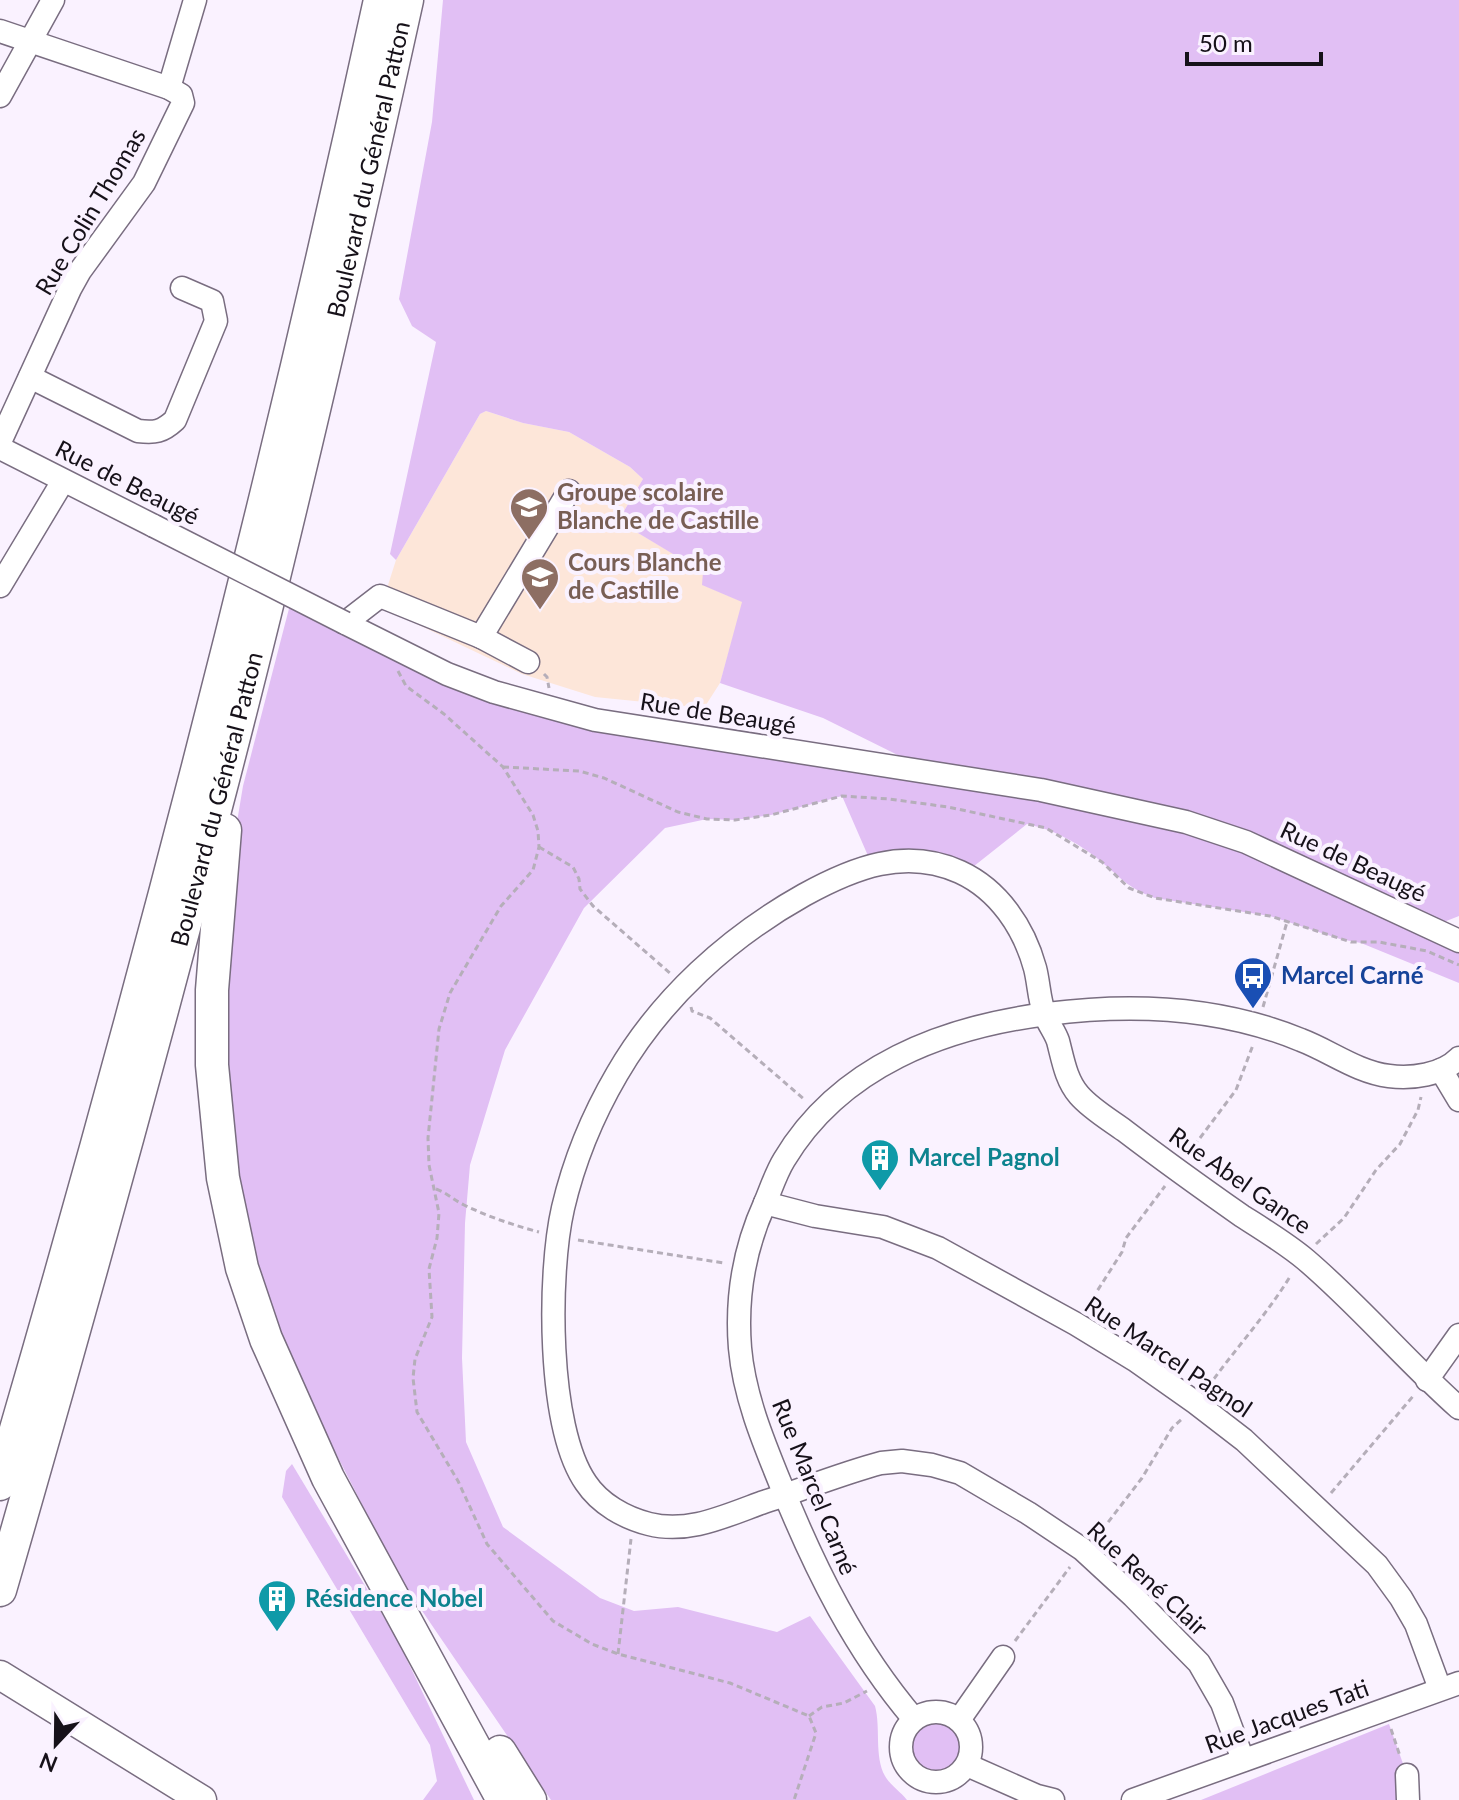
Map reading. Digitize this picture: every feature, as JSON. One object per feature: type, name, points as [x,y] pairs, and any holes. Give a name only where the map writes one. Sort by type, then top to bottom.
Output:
[{"type":"highway","name":"Boulevard du Général Patton","points":[[0,1484],[48,1322],[181,834],[248,574],[380,0]]},
{"type":"highway","name":"Boulevard du Général Patton","points":[[0,1590],[75,1331],[221,787],[331,340],[407,0]]},
{"type":"highway","points":[[221,787],[225,831],[212,990],[212,1065],[223,1178],[242,1268],[266,1339],[328,1478],[503,1800]]},
{"type":"highway","points":[[328,1478],[530,1800]]},
{"type":"main road","points":[[0,1675],[202,1800]]},
{"type":"street","points":[[0,96],[53,0]]},
{"type":"street","points":[[0,31],[169,88],[195,0]]},
{"type":"street","name":"Rue Colin Thomas","points":[[0,445],[80,271],[144,183],[181,111],[181,95],[169,88]]},
{"type":"street","points":[[30,377],[138,431],[155,433],[165,429],[175,420],[216,321],[212,301],[182,288]]},
{"type":"street","name":"Rue de Beaugé","points":[[0,445],[63,481],[399,651],[482,688],[549,708],[639,728],[1041,790],[1186,822],[1246,842],[1459,941]]},
{"type":"street","points":[[0,586],[63,481]]},
{"type":"street","points":[[481,637],[569,491]]},
{"type":"street","points":[[345,623],[380,596],[481,637],[528,662]]},
{"type":"street","name":"Rue Abel Gance","points":[[633,1519],[609,1506],[589,1488],[577,1467],[556,1380],[553,1302],[562,1211],[594,1117],[619,1070],[650,1025],[703,967],[755,925],[804,895],[860,867],[906,860],[960,872],[990,892],[1005,907],[1027,945],[1036,970],[1044,1014],[1057,1037],[1069,1078],[1080,1096],[1176,1170],[1304,1258],[1459,1408]]},
{"type":"street","name":"Rue Marcel Carné","points":[[914,1719],[884,1682],[819,1575],[754,1414],[740,1348],[744,1267],[750,1235],[783,1161],[821,1113],[861,1078],[919,1044],[956,1032],[1044,1014],[1091,1009],[1165,1009],[1259,1025],[1303,1040],[1376,1074],[1394,1077],[1442,1067]]},
{"type":"street","points":[[1442,1067],[1459,1100]]},
{"type":"street","name":"Rue Marcel Pagnol","points":[[765,1203],[815,1216],[883,1227],[938,1248],[1076,1324],[1196,1403],[1244,1440],[1377,1565],[1401,1598],[1450,1686]]},
{"type":"street","points":[[1427,1380],[1459,1335]]},
{"type":"street","name":"Rue René Clair","points":[[633,1519],[678,1528],[711,1521],[881,1463],[902,1461],[960,1473],[1082,1549],[1133,1596],[1199,1663],[1222,1703],[1243,1760]]},
{"type":"street","points":[[959,1720],[1003,1657]]},
{"type":"street","name":"Rue Jacques Tati","points":[[1133,1800],[1450,1686]]},
{"type":"street","points":[[939,1712],[959,1720],[967,1729],[971,1741],[967,1765],[933,1791],[912,1773],[903,1757],[902,1739],[914,1719],[926,1714],[939,1712]]},
{"type":"street","points":[[967,1765],[1053,1800]]},
{"type":"street","points":[[1407,1775],[1408,1800]]},
{"type":"path","points":[[399,651],[398,672],[406,686],[444,714],[503,767],[533,815],[539,847],[533,870],[493,918],[443,1010],[433,1068],[428,1138],[429,1165],[439,1213],[437,1238],[429,1269],[432,1317],[415,1359],[413,1378],[417,1412],[458,1481],[487,1544],[553,1621],[592,1644],[618,1654],[730,1683],[809,1716],[816,1733],[794,1800]]},
{"type":"path","points":[[528,662],[547,677],[549,708]]},
{"type":"path","points":[[503,767],[579,771],[604,778],[678,812],[707,819],[735,820],[771,815],[842,796],[948,807],[1046,828],[1102,862],[1129,888],[1155,898],[1251,912],[1351,942],[1379,942],[1427,951],[1459,965]]},
{"type":"path","points":[[539,847],[573,867],[580,889],[593,906],[684,986],[692,1011],[710,1018],[821,1113]]},
{"type":"path","points":[[1076,1324],[1122,1252],[1126,1238],[1236,1090],[1259,1025],[1287,922]]},
{"type":"path","points":[[1003,1657],[1082,1549],[1103,1531],[1119,1505],[1142,1478],[1172,1428],[1225,1367],[1244,1336],[1271,1309],[1304,1258],[1344,1218],[1376,1170],[1400,1144],[1442,1067]]},
{"type":"path","points":[[434,1189],[508,1224],[559,1237],[744,1267]]},
{"type":"path","points":[[1317,1508],[1427,1380]]},
{"type":"path","points":[[618,1654],[633,1519]]},
{"type":"path","points":[[809,1716],[822,1707],[844,1703],[884,1682]]},
{"type":"path","points":[[1383,1710],[1407,1775]]},
{"type":"shaded area","points":[[443,0],[1459,0],[1459,916],[1431,927],[1459,941],[1459,983],[1361,943],[1270,916],[1155,898],[1127,884],[1078,845],[1058,834],[1027,824],[964,874],[872,865],[842,796],[771,815],[735,820],[707,819],[665,828],[584,908],[505,1050],[470,1165],[465,1223],[462,1358],[466,1442],[503,1527],[600,1598],[634,1611],[678,1607],[777,1632],[810,1616],[875,1706],[882,1768],[887,1779],[907,1800],[551,1800],[399,1577],[298,1379],[274,1321],[242,1213],[226,1059],[231,858],[243,786],[292,597],[494,692],[932,772],[823,718],[720,683],[742,602],[702,585],[703,572],[618,521],[643,479],[630,467],[569,432],[523,423],[486,411],[480,414],[396,560],[390,554],[436,342],[412,326],[399,299],[432,122]]},
{"type":"shaded area","name":"Groupe scolaire Blanche de Castille","points":[[486,411],[523,423],[569,432],[630,467],[643,479],[618,521],[704,572],[703,585],[743,602],[720,683],[704,708],[595,697],[522,674],[381,607],[396,560],[480,414]]},
{"type":"shaded area","points":[[292,1464],[397,1639],[474,1800],[423,1800],[437,1781],[430,1745],[282,1497],[286,1471]]},
{"type":"shaded area","points":[[936,1720],[955,1728],[963,1747],[955,1766],[936,1774],[917,1766],[909,1747],[917,1728]]},
{"type":"shaded area","points":[[1389,1724],[1407,1775],[1408,1800],[1201,1800]]},
{"type":"place","name":"Groupe scolaire Blanche de Castille","points":[[529,541]]},
{"type":"place","name":"Cours Blanche de Castille","points":[[540,611]]},
{"type":"place","name":"Marcel Carné","points":[[1253,1010]]},
{"type":"place","name":"Marcel Pagnol","points":[[880,1192]]},
{"type":"place","name":"Résidence Nobel","points":[[277,1633]]}]
